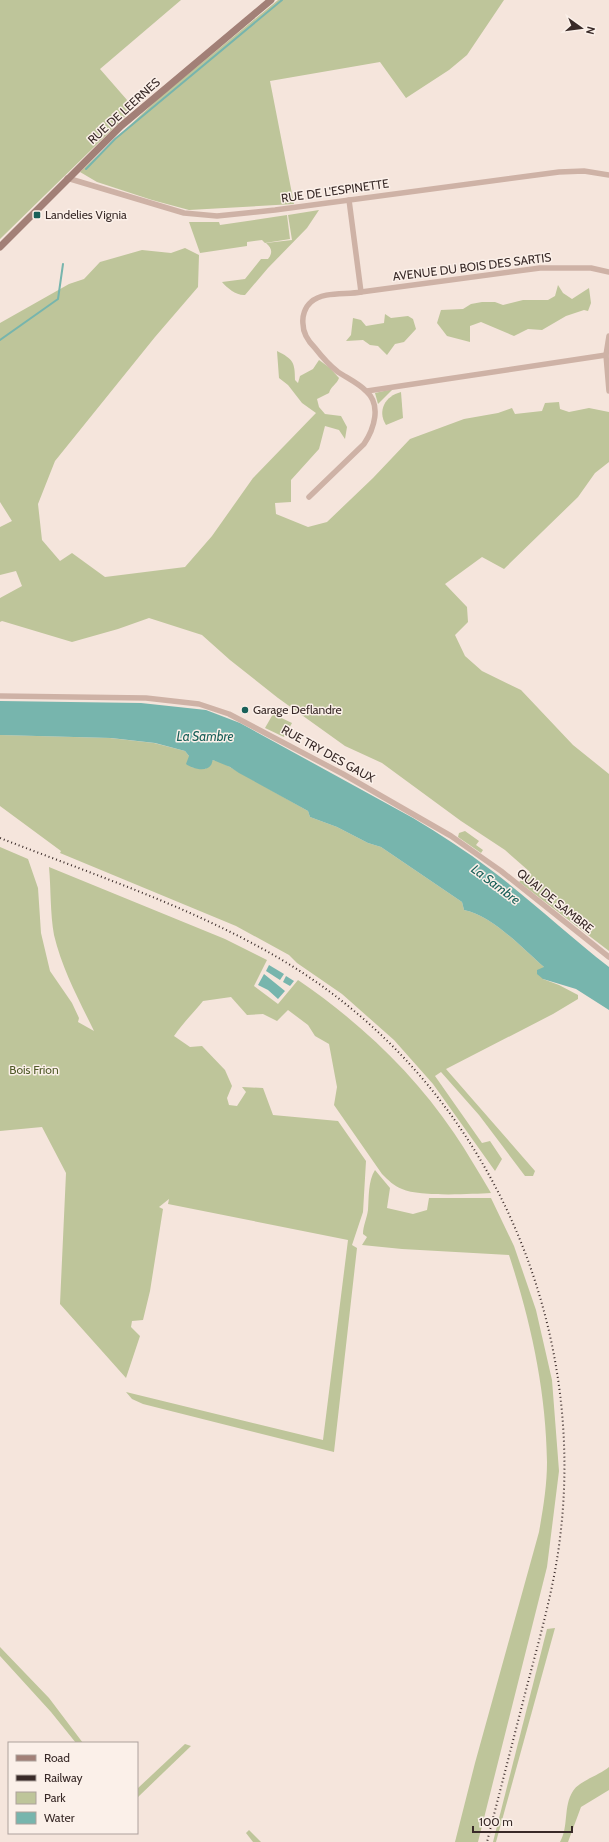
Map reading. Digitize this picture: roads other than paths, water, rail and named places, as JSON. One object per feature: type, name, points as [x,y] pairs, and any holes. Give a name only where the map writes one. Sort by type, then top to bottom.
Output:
[{"type":"street","name":"RUE DE LEERNES","points":[[0,247],[67,178],[121,126],[270,0]]},
{"type":"street","name":"RUE DE L'ESPINETTE","points":[[67,178],[153,204],[203,216],[236,215],[559,172],[584,171],[609,175]]},
{"type":"street","points":[[349,200],[361,292]]},
{"type":"street","name":"AVENUE DU BOIS DES SARTIS","points":[[367,391],[337,371],[324,359],[306,336],[303,328],[304,311],[311,301],[322,297],[540,268],[591,268],[609,272]]},
{"type":"street","points":[[609,336],[606,355],[609,391]]},
{"type":"street","points":[[309,497],[349,459],[369,436],[375,422],[374,406],[367,391],[606,355]]},
{"type":"street","name":"RUE TRY DES GAUX","points":[[0,696],[146,698],[181,701],[216,709],[242,720],[419,817],[451,836],[488,862]]},
{"type":"street","name":"QUAI DE SAMBRE","points":[[488,862],[609,957]]},
{"type":"water","name":"La Sambre","points":[[0,701],[141,703],[206,710],[240,723],[413,818],[443,836],[482,863],[609,967],[609,1010],[576,989],[543,979],[537,974],[537,970],[544,967],[507,934],[486,919],[475,913],[464,910],[462,902],[381,847],[368,843],[337,827],[310,817],[308,811],[230,767],[213,760],[211,765],[206,769],[191,767],[186,764],[189,756],[185,751],[155,743],[111,738],[0,735]]},
{"type":"water","points":[[269,965],[284,974],[280,980],[266,971]]},
{"type":"water","points":[[264,974],[285,991],[278,999],[268,990],[258,985]]},
{"type":"water","points":[[286,976],[294,981],[290,986],[283,982]]},
{"type":"waterway","points":[[86,169],[115,139],[282,0]]},
{"type":"waterway","points":[[0,340],[58,299],[63,264]]},
{"type":"railway","points":[[0,838],[146,894],[218,926],[287,963],[356,1012],[416,1071],[466,1137],[507,1210],[537,1288],[557,1370],[564,1454],[560,1538],[554,1576],[541,1633],[487,1842]]},
{"type":"place","name":"Landelies Vignia","points":[[37,215]]},
{"type":"place","name":"Garage Deflandre","points":[[245,710]]},
{"type":"park label","name":"Bois Frion","points":[[34,1070]]}]
